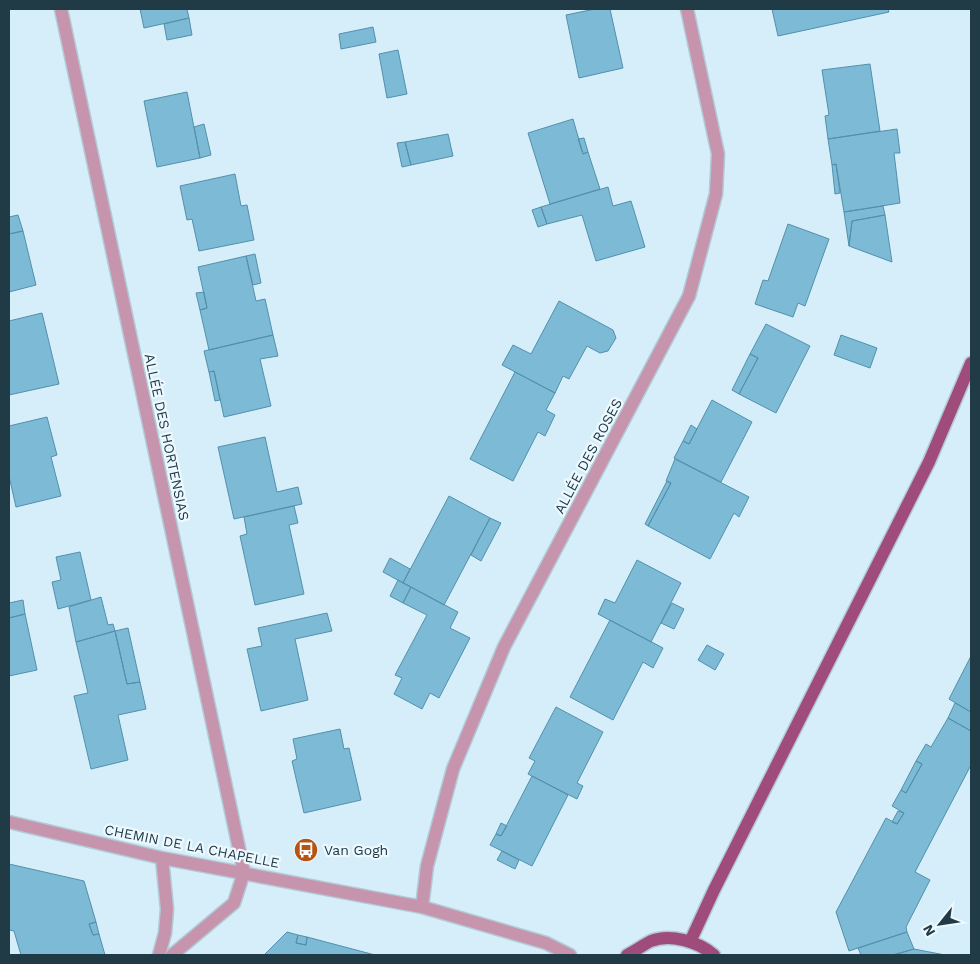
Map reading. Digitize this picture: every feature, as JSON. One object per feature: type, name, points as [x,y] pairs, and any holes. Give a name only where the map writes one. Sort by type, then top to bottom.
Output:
[{"type":"main road","points":[[690,942],[714,890],[929,462],[971,363]]},
{"type":"main road","points":[[627,955],[652,941],[672,939],[690,942],[709,950],[714,955]]},
{"type":"street","name":"ALLÉE DES HORTENSIAS","points":[[61,9],[244,872]]},
{"type":"street","name":"ALLÉE DES ROSES","points":[[422,907],[427,866],[453,769],[504,647],[689,296],[716,194],[718,154],[687,9]]},
{"type":"street","name":"CHEMIN DE LA CHAPELLE","points":[[9,822],[162,858],[422,907],[546,943],[570,955]]},
{"type":"street","points":[[159,955],[165,933],[167,909],[162,858]]},
{"type":"street","points":[[172,955],[234,903],[244,872]]},
{"type":"building","points":[[140,9],[187,9],[189,18],[144,28]]},
{"type":"building","points":[[595,9],[610,9],[623,68],[579,78],[566,15]]},
{"type":"building","points":[[772,9],[888,9],[889,12],[778,36]]},
{"type":"building","points":[[189,18],[192,35],[167,40],[164,24]]},
{"type":"building","points":[[373,27],[376,42],[341,49],[339,34]]},
{"type":"building","points":[[398,50],[407,94],[387,98],[379,54]]},
{"type":"building","points":[[870,64],[880,131],[828,139],[825,116],[829,115],[822,70]]},
{"type":"building","points":[[187,92],[200,158],[157,167],[144,101]]},
{"type":"building","points":[[573,119],[583,154],[588,152],[600,189],[550,204],[528,133]]},
{"type":"building","points":[[204,124],[211,155],[200,158],[194,127]]},
{"type":"building","points":[[897,129],[900,153],[894,153],[900,203],[844,212],[836,164],[832,165],[828,139]]},
{"type":"building","points":[[448,134],[453,156],[411,165],[405,142]]},
{"type":"building","points":[[584,138],[588,152],[583,154],[578,139]]},
{"type":"building","points":[[405,142],[411,165],[402,167],[397,143]]},
{"type":"building","points":[[836,164],[840,193],[835,194],[832,165]]},
{"type":"building","points":[[235,174],[241,206],[247,205],[254,240],[199,251],[192,219],[187,220],[180,186]]},
{"type":"building","points":[[608,187],[613,206],[631,201],[645,247],[596,261],[582,215],[547,224],[541,207]]},
{"type":"building","points":[[883,206],[885,215],[852,221],[849,246],[844,212]]},
{"type":"building","points":[[541,207],[547,224],[538,227],[532,210]]},
{"type":"building","points":[[18,215],[23,231],[9,234],[9,217]]},
{"type":"building","points":[[885,215],[892,262],[849,246],[852,221]]},
{"type":"building","points":[[788,224],[829,239],[805,306],[798,303],[793,317],[755,304],[763,280],[768,281]]},
{"type":"building","points":[[23,231],[36,285],[9,292],[9,234]]},
{"type":"building","points":[[255,254],[261,283],[253,285],[246,256]]},
{"type":"building","points":[[246,256],[256,301],[265,299],[273,335],[209,350],[200,310],[207,308],[198,267]]},
{"type":"building","points":[[204,292],[207,308],[200,310],[196,293]]},
{"type":"building","points":[[559,301],[613,330],[616,338],[608,351],[600,353],[587,346],[569,379],[563,376],[555,393],[502,365],[513,345],[531,354]]},
{"type":"building","points":[[42,313],[59,384],[9,395],[9,321]]},
{"type":"building","points":[[766,324],[810,346],[776,413],[739,394],[758,358],[750,354]]},
{"type":"building","points":[[273,335],[278,356],[260,359],[271,406],[224,417],[214,371],[209,372],[204,351]]},
{"type":"building","points":[[841,335],[877,348],[870,368],[834,355]]},
{"type":"building","points":[[750,354],[758,358],[739,394],[732,390]]},
{"type":"building","points":[[214,371],[220,400],[215,401],[209,372]]},
{"type":"building","points":[[515,372],[555,393],[546,410],[555,415],[545,436],[538,432],[513,481],[470,459]]},
{"type":"building","points":[[712,400],[752,422],[721,482],[674,458],[683,441],[689,444]]},
{"type":"building","points":[[47,417],[57,455],[51,457],[61,496],[16,507],[9,476],[9,426]]},
{"type":"building","points":[[691,425],[697,429],[689,444],[683,441]]},
{"type":"building","points":[[265,437],[277,492],[298,487],[302,504],[234,519],[218,447]]},
{"type":"building","points":[[675,459],[749,497],[739,517],[734,513],[710,559],[648,526],[671,483],[666,481]]},
{"type":"building","points":[[667,481],[671,483],[648,526],[645,524]]},
{"type":"building","points":[[449,496],[490,518],[444,605],[403,583]]},
{"type":"building","points":[[294,506],[298,523],[289,525],[304,594],[255,605],[240,536],[247,534],[244,517]]},
{"type":"building","points":[[490,518],[501,523],[481,561],[471,555]]},
{"type":"building","points":[[80,552],[91,600],[58,609],[52,582],[61,580],[56,557]]},
{"type":"building","points":[[390,558],[410,569],[403,583],[383,572]]},
{"type":"building","points":[[637,560],[681,583],[651,642],[598,614],[605,599],[615,603]]},
{"type":"building","points":[[398,580],[411,587],[403,603],[390,596]]},
{"type":"building","points":[[411,587],[458,612],[450,628],[470,638],[439,698],[430,693],[422,709],[394,694],[402,678],[395,675],[427,615],[403,603]]},
{"type":"building","points":[[101,597],[108,625],[113,624],[115,631],[76,642],[69,607]]},
{"type":"building","points":[[23,600],[25,614],[9,618],[9,603]]},
{"type":"building","points":[[672,603],[684,609],[674,629],[661,623]]},
{"type":"building","points":[[327,613],[332,631],[295,639],[308,700],[261,711],[247,649],[262,646],[258,628]]},
{"type":"building","points":[[25,614],[37,670],[9,676],[9,618]]},
{"type":"building","points":[[610,620],[663,648],[653,668],[643,662],[613,720],[570,697]]},
{"type":"building","points":[[128,628],[140,682],[127,684],[115,631]]},
{"type":"building","points":[[115,631],[127,684],[140,682],[146,709],[118,715],[128,760],[91,769],[74,696],[88,693],[76,642]]},
{"type":"building","points":[[707,645],[724,654],[715,670],[698,660]]},
{"type":"building","points":[[971,656],[971,712],[949,699]]},
{"type":"building","points":[[955,703],[971,712],[971,731],[948,718]]},
{"type":"building","points":[[556,707],[603,732],[577,783],[583,786],[577,799],[528,774],[535,761],[529,758]]},
{"type":"building","points":[[948,718],[971,731],[971,765],[915,872],[930,880],[906,927],[907,932],[849,951],[836,912],[886,818],[897,824],[904,813],[892,806],[901,790],[906,793],[922,764],[916,761],[926,744],[931,747]]},
{"type":"building","points":[[340,729],[344,749],[349,748],[361,800],[304,813],[292,761],[297,759],[293,739]]},
{"type":"building","points":[[916,761],[922,764],[906,793],[901,790]]},
{"type":"building","points":[[532,776],[568,795],[532,866],[490,845],[496,834],[501,836]]},
{"type":"building","points":[[898,811],[904,813],[897,824],[892,822]]},
{"type":"building","points":[[501,823],[507,826],[501,836],[496,834]]},
{"type":"building","points":[[502,851],[519,860],[515,869],[497,860]]},
{"type":"building","points":[[9,864],[84,881],[96,922],[89,924],[93,935],[99,934],[105,955],[21,955],[14,931],[9,930]]},
{"type":"building","points":[[96,922],[99,934],[93,935],[89,924]]},
{"type":"building","points":[[287,932],[298,935],[296,943],[306,945],[307,937],[375,955],[264,955]]},
{"type":"building","points":[[907,932],[914,949],[893,955],[861,955],[858,948]]},
{"type":"building","points":[[298,935],[307,937],[306,945],[296,943]]},
{"type":"building","points":[[914,949],[945,955],[893,955]]},
{"type":"place","name":"Van Gogh","points":[[306,850]]}]
